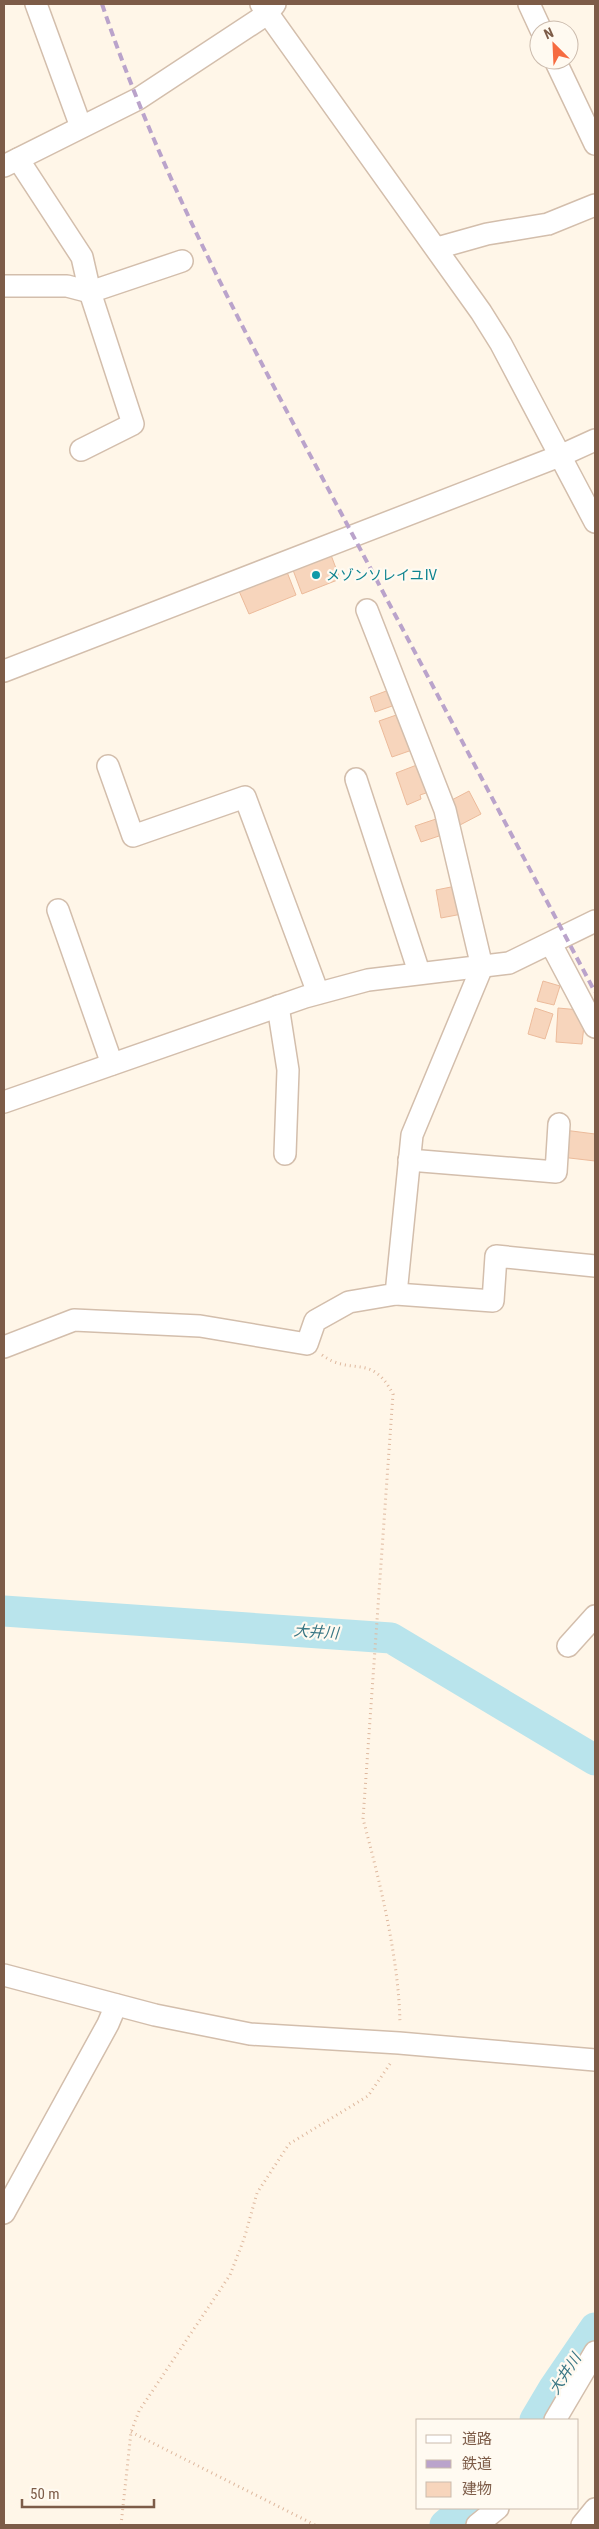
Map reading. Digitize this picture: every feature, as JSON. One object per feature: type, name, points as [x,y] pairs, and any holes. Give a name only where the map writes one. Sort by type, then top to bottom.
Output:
[{"type":"street","points":[[36,4],[81,128]]},
{"type":"street","points":[[530,4],[537,20]]},
{"type":"street","points":[[80,450],[133,424],[90,292],[82,257],[11,162],[138,99],[268,7],[369,158],[437,248],[502,344],[562,455],[595,522]]},
{"type":"street","points":[[559,70],[595,144]]},
{"type":"street","points":[[437,248],[487,234],[548,224],[595,205]]},
{"type":"street","points":[[4,286],[66,286],[90,292],[182,261]]},
{"type":"street","points":[[4,671],[562,455],[595,440]]},
{"type":"street","points":[[367,610],[445,810],[482,967],[412,1135],[396,1294]]},
{"type":"street","points":[[108,766],[133,836],[245,797],[318,993]]},
{"type":"street","points":[[356,779],[419,972]]},
{"type":"street","points":[[58,910],[112,1064]]},
{"type":"street","points":[[4,1102],[318,993],[368,980],[419,972],[509,963],[595,921]]},
{"type":"street","points":[[551,944],[595,1027]]},
{"type":"street","points":[[278,1006],[288,1070],[285,1154]]},
{"type":"street","points":[[409,1160],[556,1172],[559,1124]]},
{"type":"street","points":[[4,1347],[74,1320],[200,1326],[307,1344],[316,1320],[349,1302],[396,1294],[494,1300],[496,1256],[595,1266]]},
{"type":"street","points":[[568,1646],[595,1616]]},
{"type":"street","points":[[4,1975],[155,2016],[250,2034],[399,2043],[595,2060]]},
{"type":"street","points":[[4,2212],[108,2024],[116,2005]]},
{"type":"street","points":[[556,2419],[595,2352]]},
{"type":"street","points":[[477,2525],[497,2509]]},
{"type":"street","points":[[582,2525],[595,2509]]},
{"type":"path","points":[[120,2525],[131,2432],[139,2411],[230,2275],[244,2239],[257,2193],[289,2144],[368,2096],[394,2060],[399,2043],[400,1989],[376,1868],[363,1819],[375,1624],[393,1394],[385,1379],[375,1370],[331,1361],[307,1344]]},
{"type":"path","points":[[131,2432],[316,2525]]},
{"type":"building","name":"メゾンソレイユⅣ","points":[[331,555],[340,579],[302,594],[293,570]]},
{"type":"building","points":[[287,572],[296,595],[249,614],[239,591]]},
{"type":"building","points":[[389,690],[395,705],[375,712],[370,697]]},
{"type":"building","points":[[402,713],[415,749],[392,757],[379,721]]},
{"type":"building","points":[[422,763],[432,791],[420,795],[421,799],[407,805],[396,773]]},
{"type":"building","points":[[469,791],[481,814],[460,825],[448,802]]},
{"type":"building","points":[[439,818],[445,834],[421,842],[415,826]]},
{"type":"building","points":[[456,886],[462,914],[441,918],[436,890]]},
{"type":"building","points":[[543,981],[560,986],[554,1005],[537,1001]]},
{"type":"building","points":[[535,1008],[553,1014],[545,1039],[528,1034]]},
{"type":"building","points":[[558,1008],[580,1010],[585,1016],[582,1044],[556,1042]]},
{"type":"building","points":[[564,1130],[595,1134],[595,1161],[561,1157]]},
{"type":"waterway","name":"大井川","points":[[4,1611],[391,1638],[595,1760]]},
{"type":"waterway","name":"大井川","points":[[536,2419],[554,2388],[595,2328]]},
{"type":"waterway","name":"大井川","points":[[445,2525],[464,2509]]},
{"type":"railway","points":[[102,4],[152,135],[210,262],[274,387],[595,992]]},
{"type":"place","name":"メゾンソレイユⅣ","points":[[316,575]]}]
